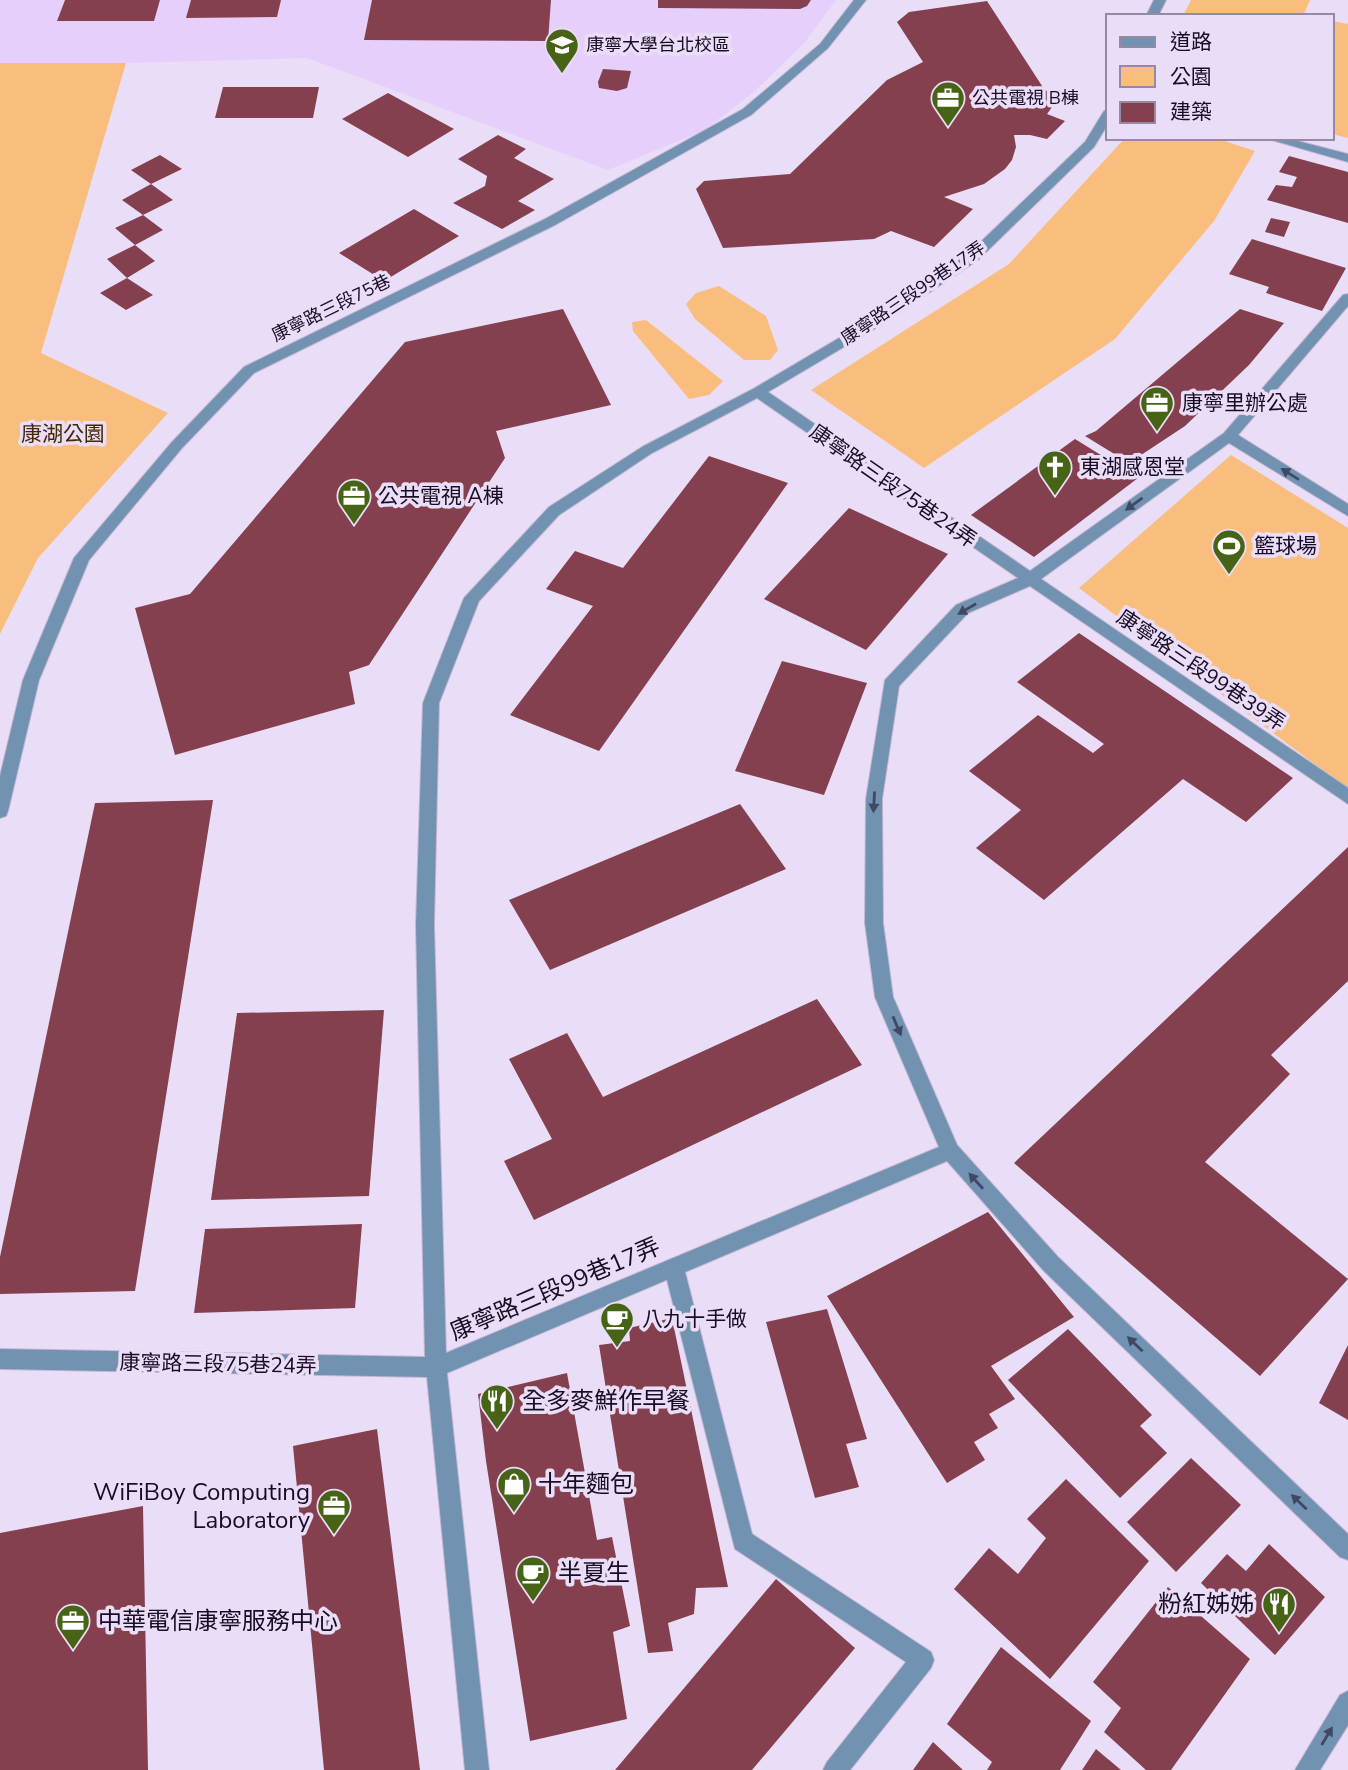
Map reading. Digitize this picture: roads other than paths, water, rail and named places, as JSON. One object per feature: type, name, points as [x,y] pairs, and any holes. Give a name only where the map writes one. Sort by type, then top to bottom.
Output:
[{"type":"street","name":"康寧路三段75巷","points":[[0,811],[31,680],[82,558],[177,445],[249,370],[550,222],[747,112],[824,46],[860,0]]},
{"type":"street","name":"康寧路三段99巷17弄","points":[[477,1770],[436,1367],[425,925],[431,703],[472,598],[554,511],[647,450],[758,392],[871,325],[972,257],[1090,144],[1106,117]]},
{"type":"street","points":[[1279,140],[1348,158]]},
{"type":"street","points":[[1348,298],[1229,436],[1029,580],[962,609],[891,684],[874,799],[874,923],[884,997],[950,1151],[1051,1264],[1348,1549]]},
{"type":"street","name":"康寧路三段75巷24弄","points":[[758,392],[1029,580]]},
{"type":"street","points":[[1229,436],[1348,510]]},
{"type":"street","name":"康寧路三段99巷39弄","points":[[1029,580],[1348,797]]},
{"type":"street","name":"康寧路三段99巷17弄","points":[[436,1367],[950,1151]]},
{"type":"street","points":[[674,1268],[743,1541],[923,1660],[835,1770]]},
{"type":"street","name":"康寧路三段75巷24弄","points":[[0,1359],[436,1367]]},
{"type":"street","points":[[1307,1770],[1348,1703]]},
{"type":"place","name":"康寧大學台北校區","points":[[562,75]]},
{"type":"place","name":"公共電視 B棟","points":[[948,128]]},
{"type":"place","name":"康寧里辦公處","points":[[1157,433]]},
{"type":"place","name":"東湖感恩堂","points":[[1055,497]]},
{"type":"place","name":"公共電視 A棟","points":[[354,526]]},
{"type":"place","name":"籃球場","points":[[1229,576]]},
{"type":"place","name":"八九十手做","points":[[617,1349]]},
{"type":"place","name":"全多麥鮮作早餐","points":[[497,1431]]},
{"type":"place","name":"十年麵包","points":[[514,1514]]},
{"type":"place","name":"WiFiBoy Computing Laboratory","points":[[334,1536]]},
{"type":"place","name":"半夏生","points":[[533,1603]]},
{"type":"place","name":"粉紅姊姊","points":[[1279,1634]]},
{"type":"place","name":"中華電信康寧服務中心","points":[[73,1651]]},
{"type":"park label","name":"康湖公園","points":[[63,434]]}]
